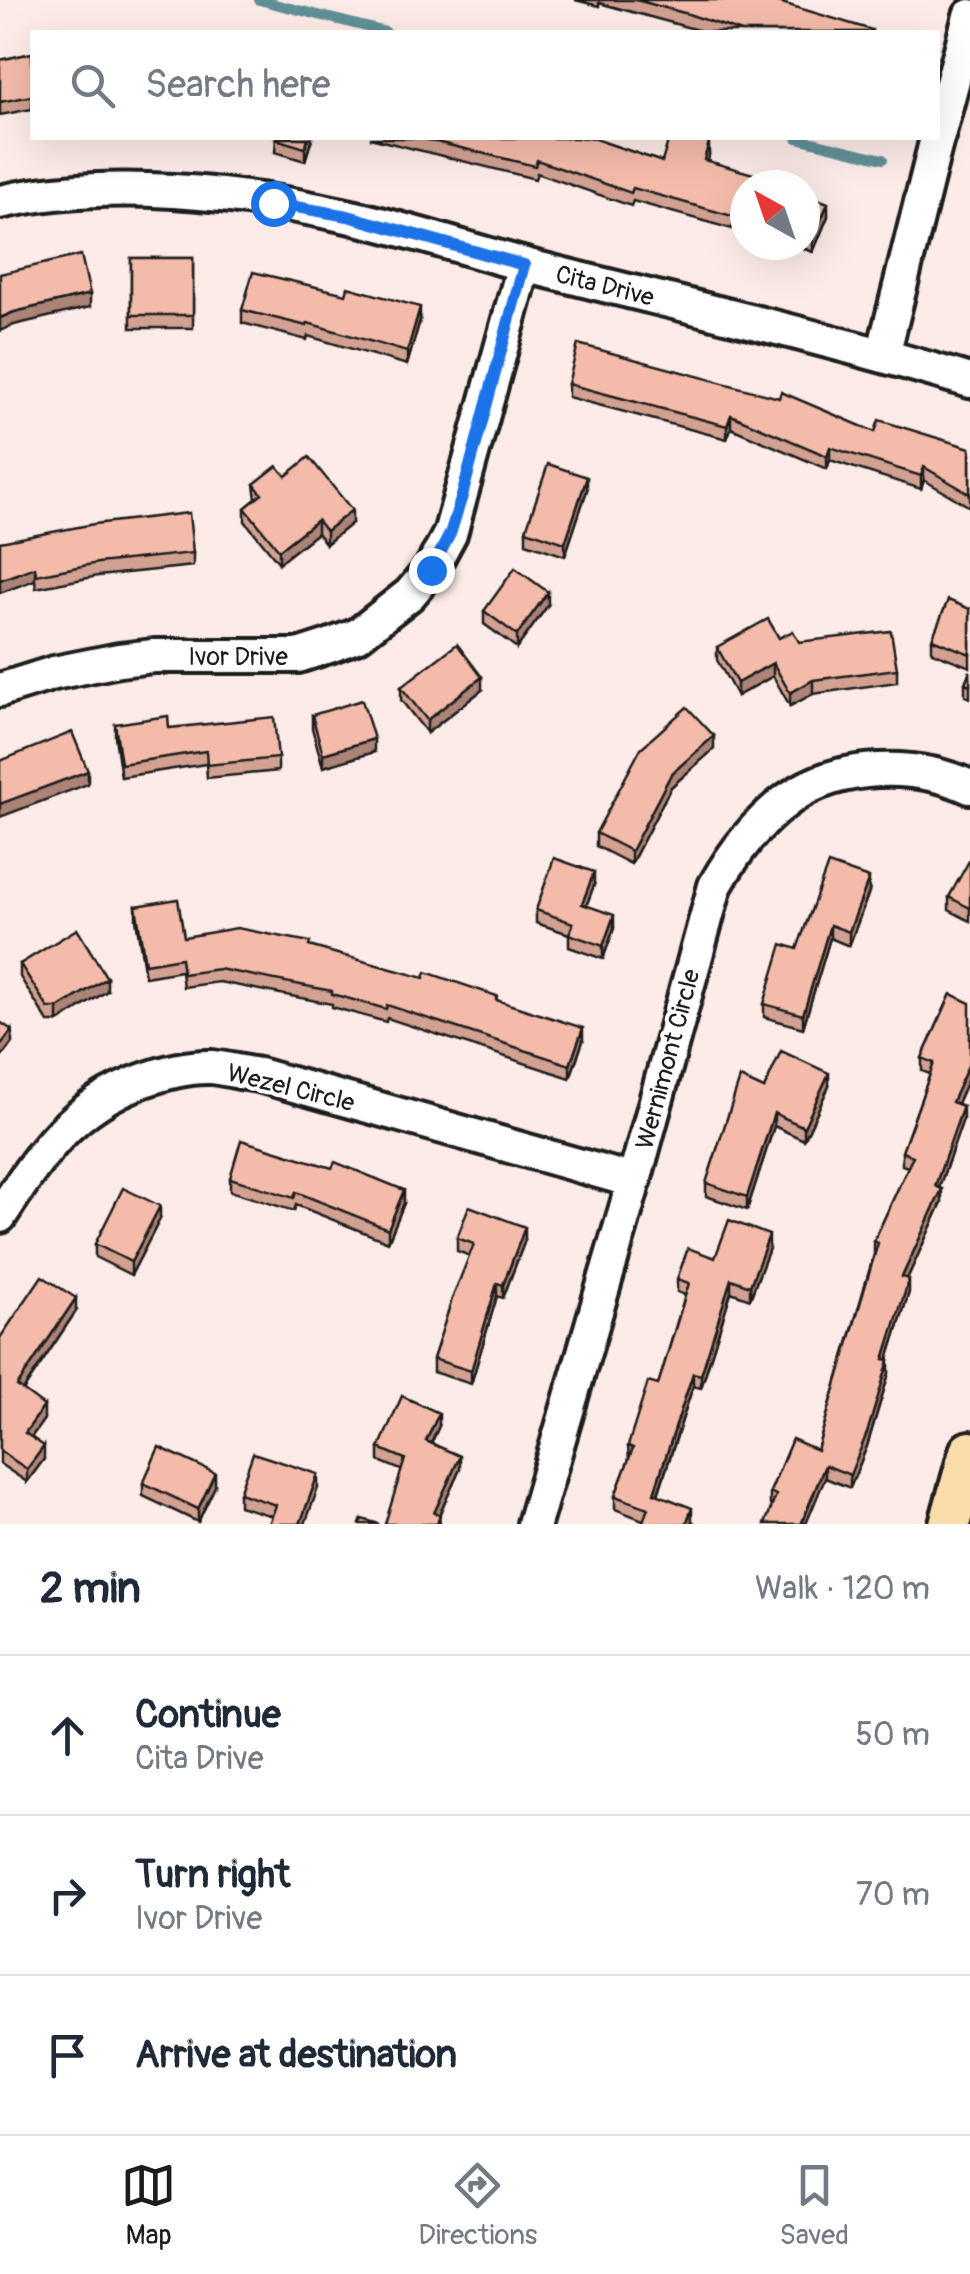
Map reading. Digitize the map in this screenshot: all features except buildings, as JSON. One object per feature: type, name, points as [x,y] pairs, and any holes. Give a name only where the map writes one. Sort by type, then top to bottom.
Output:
[{"type":"main road","points":[[950,1524],[970,1452]]},
{"type":"street","points":[[940,126],[970,16]]},
{"type":"street","points":[[883,354],[936,140]]},
{"type":"street","name":"Cita Drive","points":[[0,202],[88,191],[219,196],[348,216],[524,265],[883,354],[970,381]]},
{"type":"street","name":"Ivor Drive","points":[[0,690],[54,673],[154,656],[298,656],[358,635],[384,616],[431,570],[450,534],[524,265]]},
{"type":"street","name":"Wernimont Circle","points":[[534,1524],[715,886],[736,849],[792,797],[858,772],[922,772],[970,786]]},
{"type":"street","name":"Wezel Circle","points":[[0,1216],[41,1154],[93,1103],[170,1070],[211,1067],[258,1075],[634,1181]]},
{"type":"waterway","points":[[259,0],[378,30]]},
{"type":"waterway","points":[[805,140],[883,159]]},
{"type":"route","points":[[273,203],[348,216],[524,265],[462,496],[450,534],[431,570]]}]
